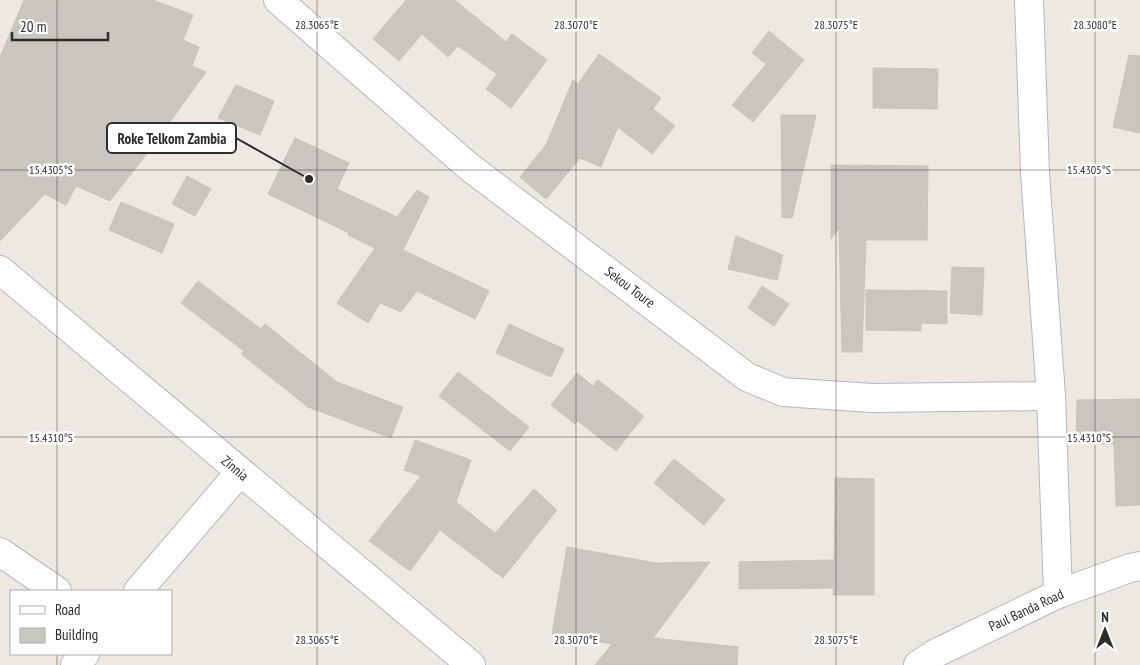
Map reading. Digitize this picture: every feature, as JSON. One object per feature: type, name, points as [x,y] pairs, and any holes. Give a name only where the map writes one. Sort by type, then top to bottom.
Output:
[{"type":"street","name":"Sekou Toure","points":[[278,0],[468,166],[747,377],[783,392],[872,398],[1051,396]]},
{"type":"street","points":[[1029,0],[1035,173],[1051,396],[1058,594]]},
{"type":"street","name":"Zinnia","points":[[0,270],[471,665]]},
{"type":"street","points":[[139,590],[240,472]]},
{"type":"street","points":[[0,552],[56,590]]},
{"type":"street","name":"Paul Banda Road","points":[[918,665],[936,653],[1058,594],[1140,566]]},
{"type":"street","points":[[76,665],[84,655]]},
{"type":"building","points":[[24,0],[153,0],[193,15],[183,40],[199,47],[192,66],[206,72],[110,201],[76,186],[66,205],[45,194],[0,241],[0,57]]},
{"type":"building","points":[[406,0],[455,0],[506,42],[512,34],[547,60],[511,108],[486,89],[497,74],[458,46],[448,57],[422,34],[399,61],[373,39]]},
{"type":"building","points":[[769,31],[804,60],[753,122],[732,105],[766,64],[752,53]]},
{"type":"building","points":[[599,54],[661,98],[653,109],[675,126],[652,154],[618,127],[601,167],[580,158],[546,199],[520,177],[546,145],[573,80],[578,84]]},
{"type":"building","points":[[1129,55],[1140,56],[1140,133],[1113,127]]},
{"type":"building","points":[[873,68],[938,69],[937,109],[873,108]]},
{"type":"building","points":[[236,85],[274,101],[260,135],[218,118]]},
{"type":"building","points":[[781,115],[816,115],[792,218],[782,217]]},
{"type":"building","points":[[295,138],[349,163],[337,189],[397,217],[417,190],[429,197],[403,250],[489,291],[475,319],[417,291],[401,312],[380,303],[368,323],[337,303],[375,248],[348,235],[349,233],[268,194]]},
{"type":"building","points":[[831,165],[928,166],[927,240],[866,240],[862,352],[842,352],[839,228],[831,239]]},
{"type":"building","points":[[187,176],[211,189],[195,216],[172,204]]},
{"type":"building","points":[[121,202],[174,224],[162,253],[109,230]]},
{"type":"building","points":[[736,236],[783,255],[777,280],[728,269]]},
{"type":"building","points":[[952,267],[984,268],[982,315],[950,313]]},
{"type":"building","points":[[198,281],[261,329],[265,324],[337,382],[403,407],[391,438],[308,407],[241,354],[244,351],[181,303]]},
{"type":"building","points":[[762,286],[789,304],[774,326],[748,308]]},
{"type":"building","points":[[866,290],[947,291],[947,324],[921,323],[921,331],[866,330]]},
{"type":"building","points":[[509,324],[564,349],[551,377],[496,353]]},
{"type":"building","points":[[458,372],[529,427],[510,451],[439,396]]},
{"type":"building","points":[[577,373],[593,386],[598,380],[644,416],[616,451],[578,421],[575,424],[551,405]]},
{"type":"building","points":[[1140,399],[1140,505],[1116,506],[1114,444],[1076,443],[1077,400]]},
{"type":"building","points":[[415,440],[471,460],[456,502],[495,533],[534,489],[557,510],[503,578],[440,530],[410,571],[369,541],[421,476],[404,470]]},
{"type":"building","points":[[674,459],[725,500],[704,525],[654,483]]},
{"type":"building","points":[[835,478],[874,479],[874,595],[833,595],[834,588],[739,589],[739,562],[834,560]]},
{"type":"building","points":[[567,547],[656,563],[710,562],[653,638],[738,647],[737,665],[595,665],[612,644],[552,634]]},
{"type":"place","name":"Roke Telkom Zambia","points":[[309,179]]}]
